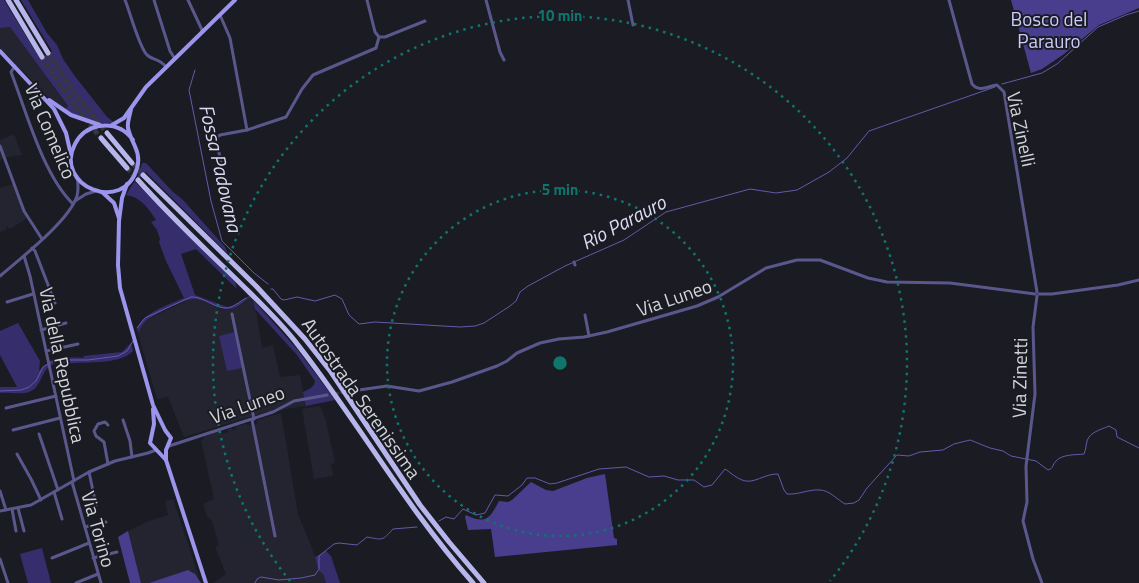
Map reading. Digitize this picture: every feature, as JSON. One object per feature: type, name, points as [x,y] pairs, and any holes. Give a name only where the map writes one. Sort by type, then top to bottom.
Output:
[{"type":"highway","points":[[8,0],[42,57]]},
{"type":"highway","points":[[16,0],[48,53]]},
{"type":"highway","points":[[106,133],[132,163]]},
{"type":"highway","points":[[101,138],[127,168]]},
{"type":"highway","name":"Autostrada Serenissima","points":[[143,175],[256,286],[305,339],[331,372],[420,505],[448,542],[484,583]]},
{"type":"highway","name":"Autostrada Serenissima","points":[[138,180],[178,223],[268,310],[297,344],[323,378],[414,511],[473,583]]},
{"type":"main road","points":[[110,126],[122,120],[140,93],[235,1]]},
{"type":"main road","points":[[0,51],[54,109],[66,133],[73,168],[84,185],[102,192],[116,191],[127,184]]},
{"type":"main road","points":[[42,94],[71,115],[103,126]]},
{"type":"main road","points":[[131,109],[128,127],[137,150],[138,165],[134,175],[127,184],[122,198],[119,221],[118,260],[120,288],[152,405],[154,418],[150,439],[152,446],[166,460],[206,583]]},
{"type":"main road","points":[[72,157],[74,146],[89,129],[110,126],[121,129],[133,140]]},
{"type":"main road","points":[[102,192],[114,203],[119,221]]},
{"type":"main road","points":[[152,405],[170,438],[166,460]]},
{"type":"main road","points":[[152,433],[158,430],[165,430]]},
{"type":"main road","points":[[157,450],[168,447]]},
{"type":"street","points":[[125,0],[143,48],[149,56],[161,60],[166,67]]},
{"type":"street","points":[[154,0],[170,51],[175,59]]},
{"type":"street","points":[[188,0],[203,32]]},
{"type":"street","points":[[367,0],[375,32],[379,37]]},
{"type":"street","points":[[486,0],[500,52],[504,60]]},
{"type":"street","points":[[628,0],[633,25]]},
{"type":"street","name":"Via Zinelli","points":[[949,0],[972,84],[981,89],[997,85],[1004,92],[1037,294]]},
{"type":"street","points":[[220,15],[232,43],[247,130]]},
{"type":"street","points":[[379,37],[385,37],[425,21]]},
{"type":"street","points":[[227,192],[216,138],[286,117],[302,89],[313,75],[376,48],[379,37]]},
{"type":"street","name":"Via Comelico","points":[[15,66],[11,72],[38,142],[51,172],[64,194],[74,203]]},
{"type":"street","points":[[0,146],[24,211],[42,239]]},
{"type":"street","points":[[74,203],[78,190],[77,176]]},
{"type":"street","points":[[0,276],[42,239],[74,203],[83,196],[96,191]]},
{"type":"street","points":[[32,248],[55,304]]},
{"type":"street","name":"Via della Repubblica","points":[[24,256],[34,294],[73,481]]},
{"type":"street","name":"Via Luneo","points":[[352,390],[387,386],[412,391],[428,390],[498,366],[517,353],[534,345],[559,339],[589,336],[697,306],[718,297],[766,268],[807,259],[820,260],[878,280],[950,283],[1037,294],[1052,294],[1118,285],[1139,280]]},
{"type":"street","points":[[6,302],[34,294]]},
{"type":"street","name":"Via Zinetti","points":[[1037,294],[1034,327],[1035,399],[1027,460],[1028,502],[1023,523],[1042,583]]},
{"type":"street","points":[[232,314],[275,536]]},
{"type":"street","points":[[585,315],[589,336]]},
{"type":"street","points":[[41,330],[66,324]]},
{"type":"street","points":[[46,351],[78,344]]},
{"type":"street","name":"Via Luneo","points":[[168,447],[177,442],[273,412],[294,401],[327,395]]},
{"type":"street","points":[[6,408],[56,396]]},
{"type":"street","points":[[13,430],[60,418]]},
{"type":"street","points":[[123,420],[130,441],[132,457]]},
{"type":"street","points":[[108,425],[105,422],[98,424],[94,431],[96,436],[104,442],[108,464]]},
{"type":"street","points":[[39,434],[56,491],[62,519]]},
{"type":"street","points":[[170,438],[177,442]]},
{"type":"street","points":[[145,454],[152,446]]},
{"type":"street","points":[[0,511],[31,505],[89,472],[108,464],[157,450]]},
{"type":"street","points":[[17,454],[41,500]]},
{"type":"street","points":[[89,472],[96,505]]},
{"type":"street","name":"Via Torino","points":[[73,481],[84,527],[101,583]]},
{"type":"street","points":[[0,491],[6,510]]},
{"type":"street","points":[[18,508],[24,531]]},
{"type":"street","points":[[12,509],[16,531]]},
{"type":"street","points":[[84,527],[106,522]]},
{"type":"street","points":[[52,558],[89,543]]},
{"type":"street","points":[[94,558],[117,552]]},
{"type":"street","points":[[0,562],[8,583]]},
{"type":"street","points":[[76,583],[98,574]]},
{"type":"shaded area","points":[[0,0],[4,0],[40,59],[52,51],[21,0],[28,0],[74,75],[107,117],[115,123],[95,122],[65,110],[68,106],[10,27],[0,28]]},
{"type":"shaded area","points":[[10,27],[68,107],[65,110],[50,99],[0,48],[0,28]]},
{"type":"shaded area","points":[[14,134],[22,155],[0,160],[0,140]]},
{"type":"shaded area","points":[[142,163],[146,163],[183,200],[225,247],[228,254],[146,172],[135,182],[235,282],[237,289],[196,249],[181,254],[195,295],[227,307],[250,297],[240,305],[227,309],[200,300],[184,301],[148,319],[138,333],[141,321],[147,316],[162,307],[184,298],[166,261],[157,230],[151,222],[156,220],[140,201],[126,195],[138,176]]},
{"type":"shaded area","points":[[14,184],[29,217],[10,229],[7,226],[6,230],[0,232],[0,188]]},
{"type":"shaded area","points":[[250,297],[253,300],[257,316],[262,348],[273,345],[280,377],[300,375],[306,406],[266,412],[184,437],[168,397],[157,399],[138,334],[148,319],[190,299],[199,299],[220,309],[229,310],[240,306]]},
{"type":"shaded area","points":[[253,300],[297,349],[335,400],[306,406],[303,392],[312,387],[315,381],[297,355],[255,309]]},
{"type":"shaded area","points":[[18,323],[40,361],[39,371],[43,366],[54,360],[84,358],[83,356],[122,352],[131,343],[133,351],[127,356],[109,361],[61,364],[60,362],[53,364],[45,372],[38,385],[29,392],[0,393],[0,387],[17,387],[0,355],[0,331]]},
{"type":"shaded area","points":[[235,332],[242,368],[227,371],[219,336]]},
{"type":"shaded area","points":[[320,406],[326,421],[335,463],[331,464],[333,476],[314,479],[302,409]]},
{"type":"shaded area","points":[[281,413],[298,514],[318,563],[319,571],[322,573],[326,583],[213,583],[226,574],[215,547],[219,545],[212,521],[207,516],[203,504],[214,499],[201,440],[204,439],[204,436],[220,431],[221,434],[228,432],[228,429],[236,429],[236,426],[246,424],[251,426],[257,424],[257,420]]},
{"type":"shaded area","points":[[173,499],[199,577],[188,570],[149,583],[141,583],[128,531],[168,515],[165,501]]},
{"type":"shaded area","points":[[42,548],[51,583],[28,583],[20,554]]},
{"type":"shaded area","points":[[326,551],[331,556],[340,583],[326,583],[323,574],[319,571],[315,557]]},
{"type":"green space","name":"Bosco del Parauro","points":[[1011,0],[1139,0],[1139,8],[1099,25],[1064,54],[1042,69],[1031,73]]},
{"type":"green space","points":[[605,474],[614,538],[617,539],[617,545],[495,557],[491,529],[468,530],[466,515],[478,519],[487,518],[499,501],[508,502],[512,500],[531,482],[546,490],[553,491],[587,478]]},
{"type":"green space","points":[[128,531],[141,583],[130,583],[118,537]]},
{"type":"green space","points":[[188,570],[195,574],[201,583],[149,583]]},
{"type":"waterway","name":"Rio Parauro","points":[[1002,84],[1042,73],[1057,64],[1098,27],[1139,11]]},
{"type":"waterway","name":"Fossa Padovana","points":[[195,70],[189,90],[211,201],[222,241],[254,273],[268,284]]},
{"type":"waterway","name":"Rio Parauro","points":[[271,289],[284,300],[297,297],[315,301],[335,295],[342,299],[349,315],[359,324],[375,322],[460,327],[475,326],[484,323],[510,306],[516,301],[520,292],[528,286],[565,266],[624,240],[666,212],[750,189],[776,193],[797,190],[829,172],[847,158],[869,131],[995,87]]},
{"type":"waterway","name":"Rio Parauro","points":[[137,328],[145,318],[191,297],[226,308],[246,298]]},
{"type":"waterway","name":"Rio Parauro","points":[[0,391],[21,390],[29,387],[36,381],[43,367],[54,360],[88,360],[118,356],[127,351],[133,341]]},
{"type":"waterway","points":[[439,521],[446,517],[454,519],[463,509],[476,515],[485,513],[495,495],[508,496],[522,485],[527,478],[535,478],[550,484],[599,469],[626,467],[649,477],[664,476],[678,480],[694,480],[704,487],[712,485],[725,469],[746,481],[778,474],[787,494],[823,490],[845,504],[854,503],[859,500],[867,488],[897,455],[909,456],[920,452],[943,450],[954,444],[970,440],[1003,451],[1011,456],[1036,461],[1048,470],[1062,457],[1084,454],[1090,435],[1109,426],[1116,430],[1117,437],[1139,448]]},
{"type":"waterway","points":[[255,583],[261,577],[279,580],[315,575],[319,569],[319,556],[334,544],[357,545],[367,537],[382,539],[393,529],[417,527]]},
{"type":"tunnel","points":[[48,53],[75,94],[107,133]]},
{"type":"tunnel","points":[[42,57],[69,98],[101,138]]},
{"type":"tunnel","points":[[132,163],[143,175]]},
{"type":"tunnel","points":[[127,168],[138,180]]},
{"type":"tunnel","points":[[327,395],[352,391]]}]
